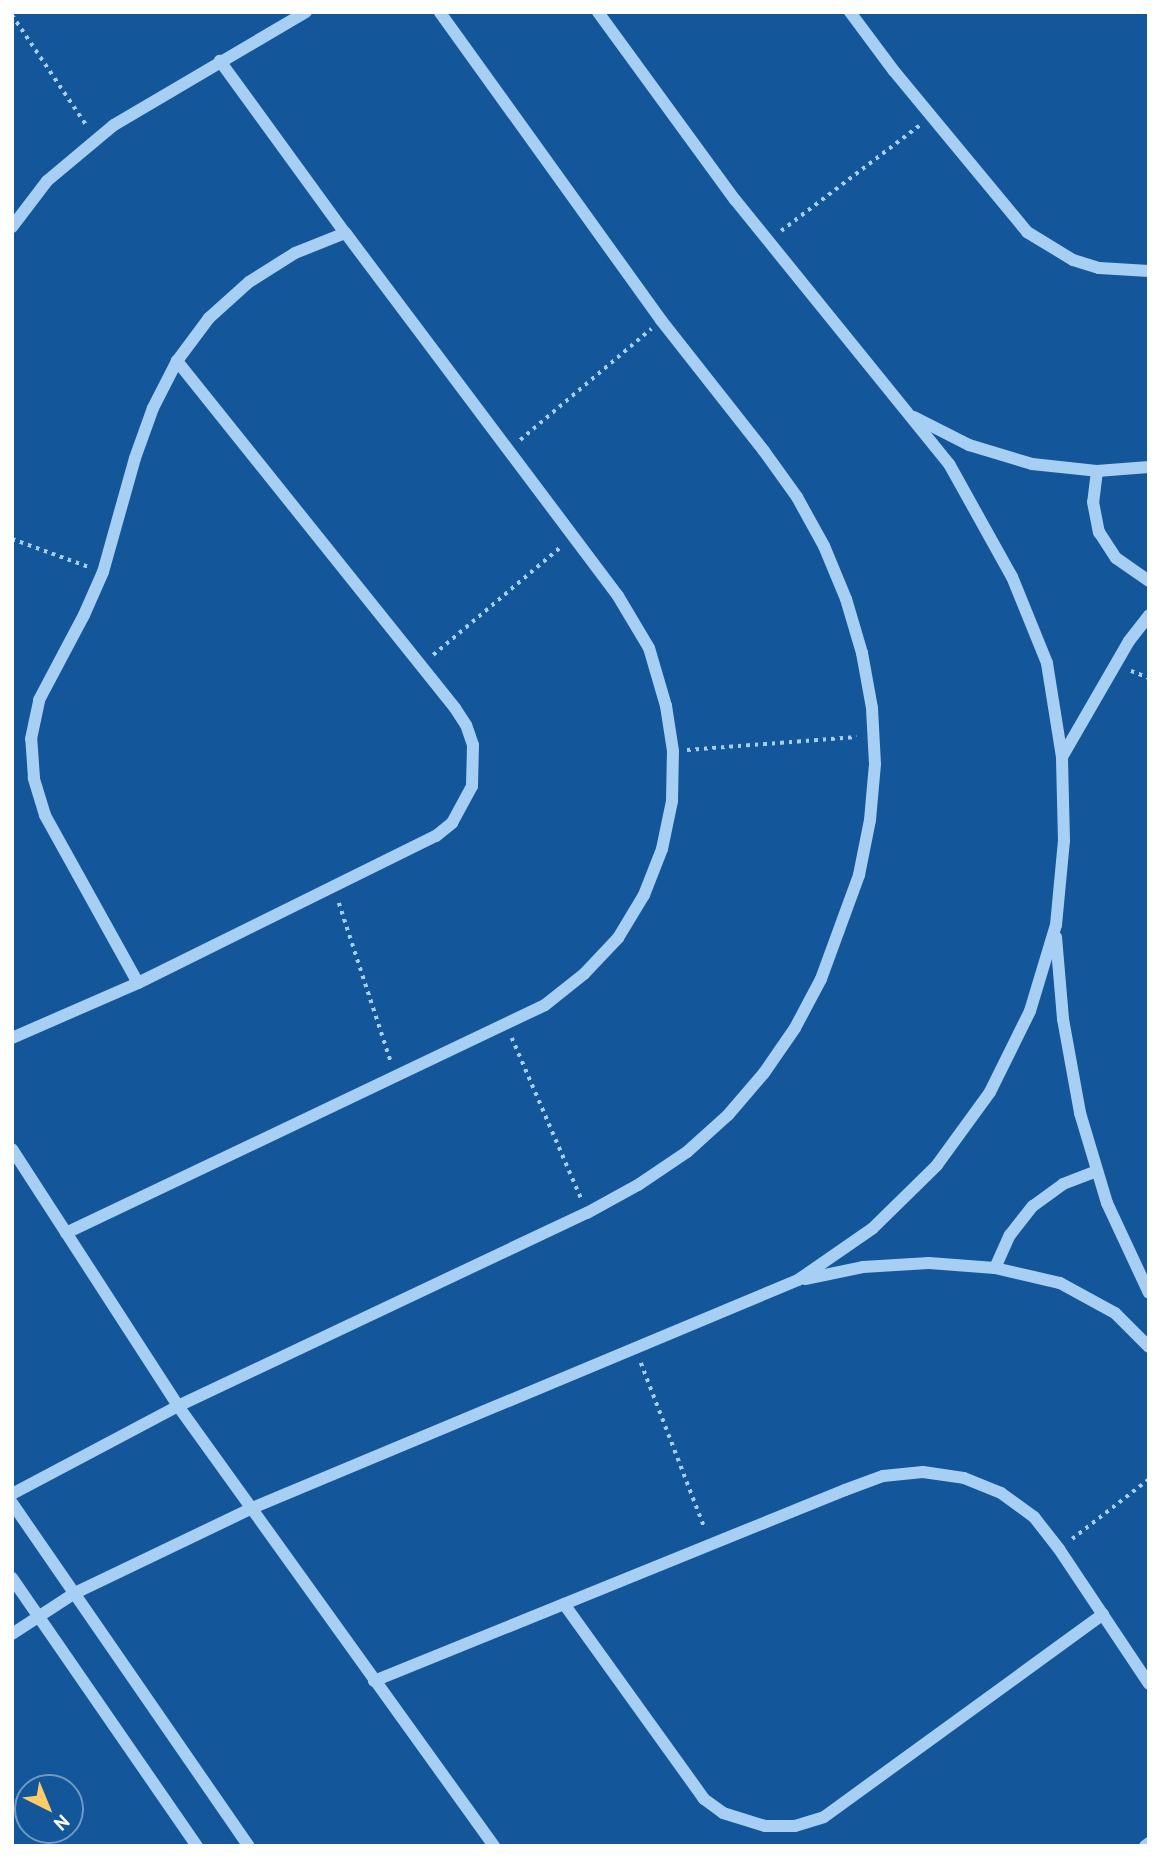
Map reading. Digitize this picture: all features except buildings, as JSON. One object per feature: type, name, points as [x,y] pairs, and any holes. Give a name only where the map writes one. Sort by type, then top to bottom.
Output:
[{"type":"street","points":[[12,227],[47,181],[97,139],[220,61],[306,12]]},
{"type":"street","points":[[12,1494],[178,1406],[587,1213],[638,1185],[687,1152],[737,1105],[764,1073],[795,1028],[821,979],[859,875],[870,820],[872,708],[862,653],[846,599],[824,546],[797,497],[771,460],[661,320],[440,12]]},
{"type":"street","points":[[598,12],[769,241],[949,464],[1012,577],[1047,663],[1062,757],[1064,841],[1056,925],[1063,1020],[1080,1113],[1107,1203],[1149,1293]]},
{"type":"street","points":[[850,12],[930,117],[1008,212],[1049,247],[1099,268],[1149,271]]},
{"type":"street","points":[[66,1233],[545,1005],[584,974],[618,937],[644,895],[662,849],[672,801],[673,751],[666,706],[649,648],[618,596],[345,233],[220,61]]},
{"type":"street","points":[[138,983],[45,815],[34,778],[31,738],[39,700],[84,615],[103,572],[135,458],[153,408],[177,361],[209,318],[249,282],[295,253],[345,233]]},
{"type":"street","points":[[12,1038],[138,983],[436,836],[452,823],[468,796],[475,766],[473,745],[466,725],[177,361]]},
{"type":"street","points":[[911,415],[969,445],[1032,464],[1097,471],[1149,467]]},
{"type":"street","points":[[1097,471],[1093,502],[1099,532],[1116,558],[1140,578],[1149,581]]},
{"type":"street","points":[[1062,757],[1129,641],[1149,615]]},
{"type":"street","points":[[12,1634],[75,1593],[250,1509],[798,1280],[873,1228],[898,1205],[966,1130],[1012,1053],[1034,1000],[1056,925]]},
{"type":"street","points":[[12,1149],[178,1406],[494,1846]]},
{"type":"street","points":[[995,1268],[1010,1234],[1033,1206],[1063,1184],[1097,1171]]},
{"type":"street","points":[[798,1280],[876,1266],[929,1263],[995,1268],[1060,1283],[1115,1313],[1149,1347]]},
{"type":"street","points":[[374,1681],[883,1476],[923,1472],[964,1478],[1001,1493],[1034,1517],[1059,1549],[1149,1684]]},
{"type":"street","points":[[12,1503],[249,1846]]},
{"type":"street","points":[[12,1578],[197,1846]]},
{"type":"street","points":[[565,1604],[704,1800],[723,1813],[765,1826],[795,1826],[824,1817],[1103,1614]]},
{"type":"path","points":[[12,15],[97,139]]},
{"type":"path","points":[[769,241],[930,117]]},
{"type":"path","points":[[508,450],[661,320]]},
{"type":"path","points":[[421,665],[573,537]]},
{"type":"path","points":[[12,539],[103,572]]},
{"type":"path","points":[[673,751],[873,736]]},
{"type":"path","points":[[334,887],[396,1077]]},
{"type":"path","points":[[506,1025],[587,1213]]},
{"type":"path","points":[[635,1348],[711,1544]]},
{"type":"path","points":[[1059,1549],[1149,1479]]}]
